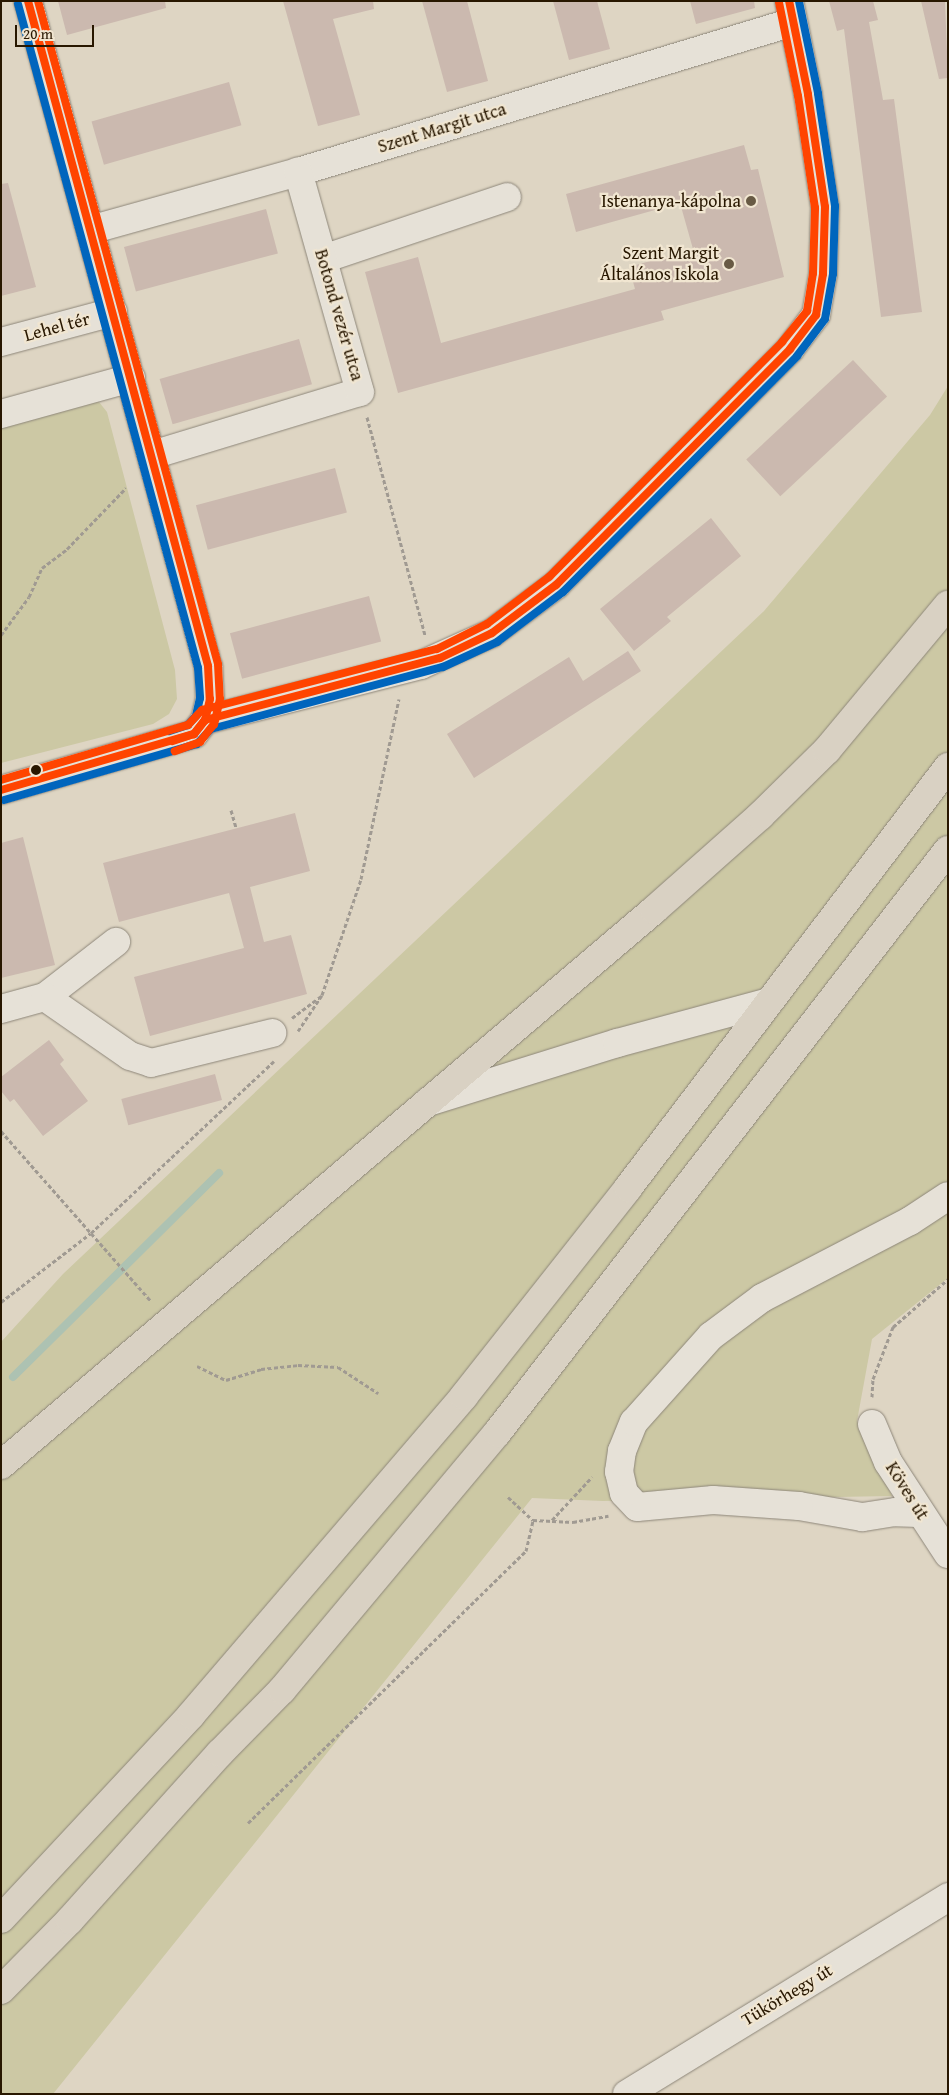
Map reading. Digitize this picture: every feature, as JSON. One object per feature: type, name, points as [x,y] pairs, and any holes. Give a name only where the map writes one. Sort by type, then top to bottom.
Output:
[{"type":"main road","points":[[1,1465],[428,1102],[760,816],[827,750],[948,605]]},
{"type":"main road","points":[[1,1919],[191,1716],[464,1396],[628,1188],[948,767]]},
{"type":"main road","points":[[1,1990],[70,1920],[220,1753],[282,1690],[497,1433],[948,850]]},
{"type":"main road","points":[[912,897],[948,866]]},
{"type":"street","points":[[1,790],[194,734],[205,720],[210,699],[208,666],[28,1]]},
{"type":"street","points":[[205,720],[405,669],[440,658],[492,633],[556,585],[790,349],[816,315],[823,274],[825,207],[808,94],[791,12]]},
{"type":"street","name":"Szent Margit utca","points":[[90,230],[298,172],[791,12]]},
{"type":"street","name":"Botond vezér utca","points":[[152,455],[360,392],[298,172]]},
{"type":"street","points":[[323,259],[507,197]]},
{"type":"street","name":"Lehel tér","points":[[1,342],[113,312]]},
{"type":"street","points":[[1,414],[131,378]]},
{"type":"street","points":[[1,1009],[45,997],[116,942]]},
{"type":"street","points":[[45,997],[130,1056],[147,1063],[281,1043]]},
{"type":"street","points":[[428,1102],[617,1043],[769,1002]]},
{"type":"street","points":[[919,1513],[895,1512],[862,1517],[799,1506],[713,1500],[637,1507],[624,1492],[620,1462],[634,1422],[711,1336],[762,1298],[910,1221],[948,1196]]},
{"type":"street","name":"Köves út","points":[[872,1424],[888,1462],[919,1513],[948,1554]]},
{"type":"street","name":"Tükörhegy út","points":[[627,2094],[948,1897]]},
{"type":"path","points":[[360,392],[428,643],[440,658]]},
{"type":"path","points":[[1,635],[29,597],[42,568],[67,549],[126,488]]},
{"type":"path","points":[[1,1302],[91,1233],[281,1043],[322,995],[360,880],[405,669]]},
{"type":"path","points":[[231,810],[236,828]]},
{"type":"path","points":[[281,1043],[322,995]]},
{"type":"path","points":[[1,1131],[155,1306]]},
{"type":"path","points":[[872,1424],[873,1379],[893,1327],[948,1279]]},
{"type":"path","points":[[197,1366],[226,1380],[261,1369],[298,1365],[338,1367],[378,1393]]},
{"type":"path","points":[[552,1521],[600,1469],[620,1462]]},
{"type":"path","points":[[508,1498],[533,1520],[582,1521],[637,1507]]},
{"type":"path","points":[[248,1823],[526,1551],[533,1520]]},
{"type":"shaded area","points":[[948,386],[948,1278],[872,1339],[857,1421],[892,1496],[603,1501],[532,1498],[53,2094],[1,2094],[1,1342],[63,1274],[764,611],[930,415]]},
{"type":"shaded area","points":[[95,388],[99,402],[107,412],[175,670],[177,699],[169,714],[153,724],[1,763],[1,414]]},
{"type":"building","points":[[58,1],[165,1],[166,8],[67,35]]},
{"type":"building","points":[[283,1],[373,1],[374,9],[333,19],[360,115],[318,126]]},
{"type":"building","points":[[422,1],[467,1],[488,81],[447,92]]},
{"type":"building","points":[[553,1],[597,1],[610,49],[569,60]]},
{"type":"building","points":[[690,1],[754,1],[755,8],[696,24]]},
{"type":"building","points":[[829,1],[873,1],[878,20],[869,22],[883,100],[894,99],[922,312],[881,317],[844,29],[837,31]]},
{"type":"building","points":[[921,1],[945,1],[948,78],[939,79]]},
{"type":"building","points":[[229,82],[241,125],[104,165],[92,121]]},
{"type":"building","name":"Szent Margit Általános Iskola","points":[[744,145],[751,170],[758,169],[784,277],[661,311],[664,320],[398,393],[365,272],[418,257],[441,343],[635,289],[629,267],[693,249],[680,203],[576,232],[566,194]]},
{"type":"building","points":[[8,183],[36,287],[1,296],[1,184]]},
{"type":"building","points":[[266,209],[278,253],[136,291],[124,247]]},
{"type":"building","points":[[299,339],[312,384],[173,424],[160,379]]},
{"type":"building","points":[[853,360],[887,397],[780,496],[746,460]]},
{"type":"building","points":[[335,468],[347,512],[208,550],[196,505]]},
{"type":"building","points":[[711,518],[741,556],[667,617],[671,621],[634,651],[600,609]]},
{"type":"building","points":[[369,596],[381,641],[242,679],[230,633]]},
{"type":"building","points":[[628,651],[641,671],[474,778],[447,734],[569,657],[583,681]]},
{"type":"building","points":[[295,813],[310,871],[250,887],[264,942],[291,935],[307,994],[150,1036],[134,977],[244,948],[229,893],[119,922],[103,863]]},
{"type":"building","points":[[23,837],[55,965],[1,978],[1,843]]},
{"type":"building","points":[[49,1040],[64,1060],[60,1064],[88,1101],[43,1136],[14,1099],[10,1102],[1,1091],[1,1077]]},
{"type":"building","points":[[215,1074],[222,1100],[128,1125],[121,1099]]},
{"type":"waterway","points":[[13,1377],[219,1173]]},
{"type":"transit line","points":[[28,1],[208,666],[210,699],[205,720],[194,734],[172,741]]},
{"type":"transit line","points":[[38,1],[218,664],[220,699],[214,724],[200,742],[175,751]]},
{"type":"transit line","points":[[1,790],[194,734],[205,720],[440,658],[492,633],[556,585],[790,349],[816,315],[823,274],[825,207],[808,94],[789,1]]},
{"type":"transit line","points":[[4,800],[197,744],[211,729],[443,667],[497,642],[563,592],[797,356],[825,319],[833,274],[835,206],[818,93],[799,1]]},
{"type":"transit line","points":[[1,780],[188,725],[202,710],[437,649],[487,624],[549,577],[782,342],[807,311],[813,273],[815,208],[798,96],[779,3]]},
{"type":"transit line","points":[[18,4],[198,668],[200,698],[196,716],[188,725],[169,731]]},
{"type":"place","name":"Istenanya-kápolna","points":[[751,201]]},
{"type":"place","name":"Szent Margit Általános Iskola","points":[[729,264]]}]
